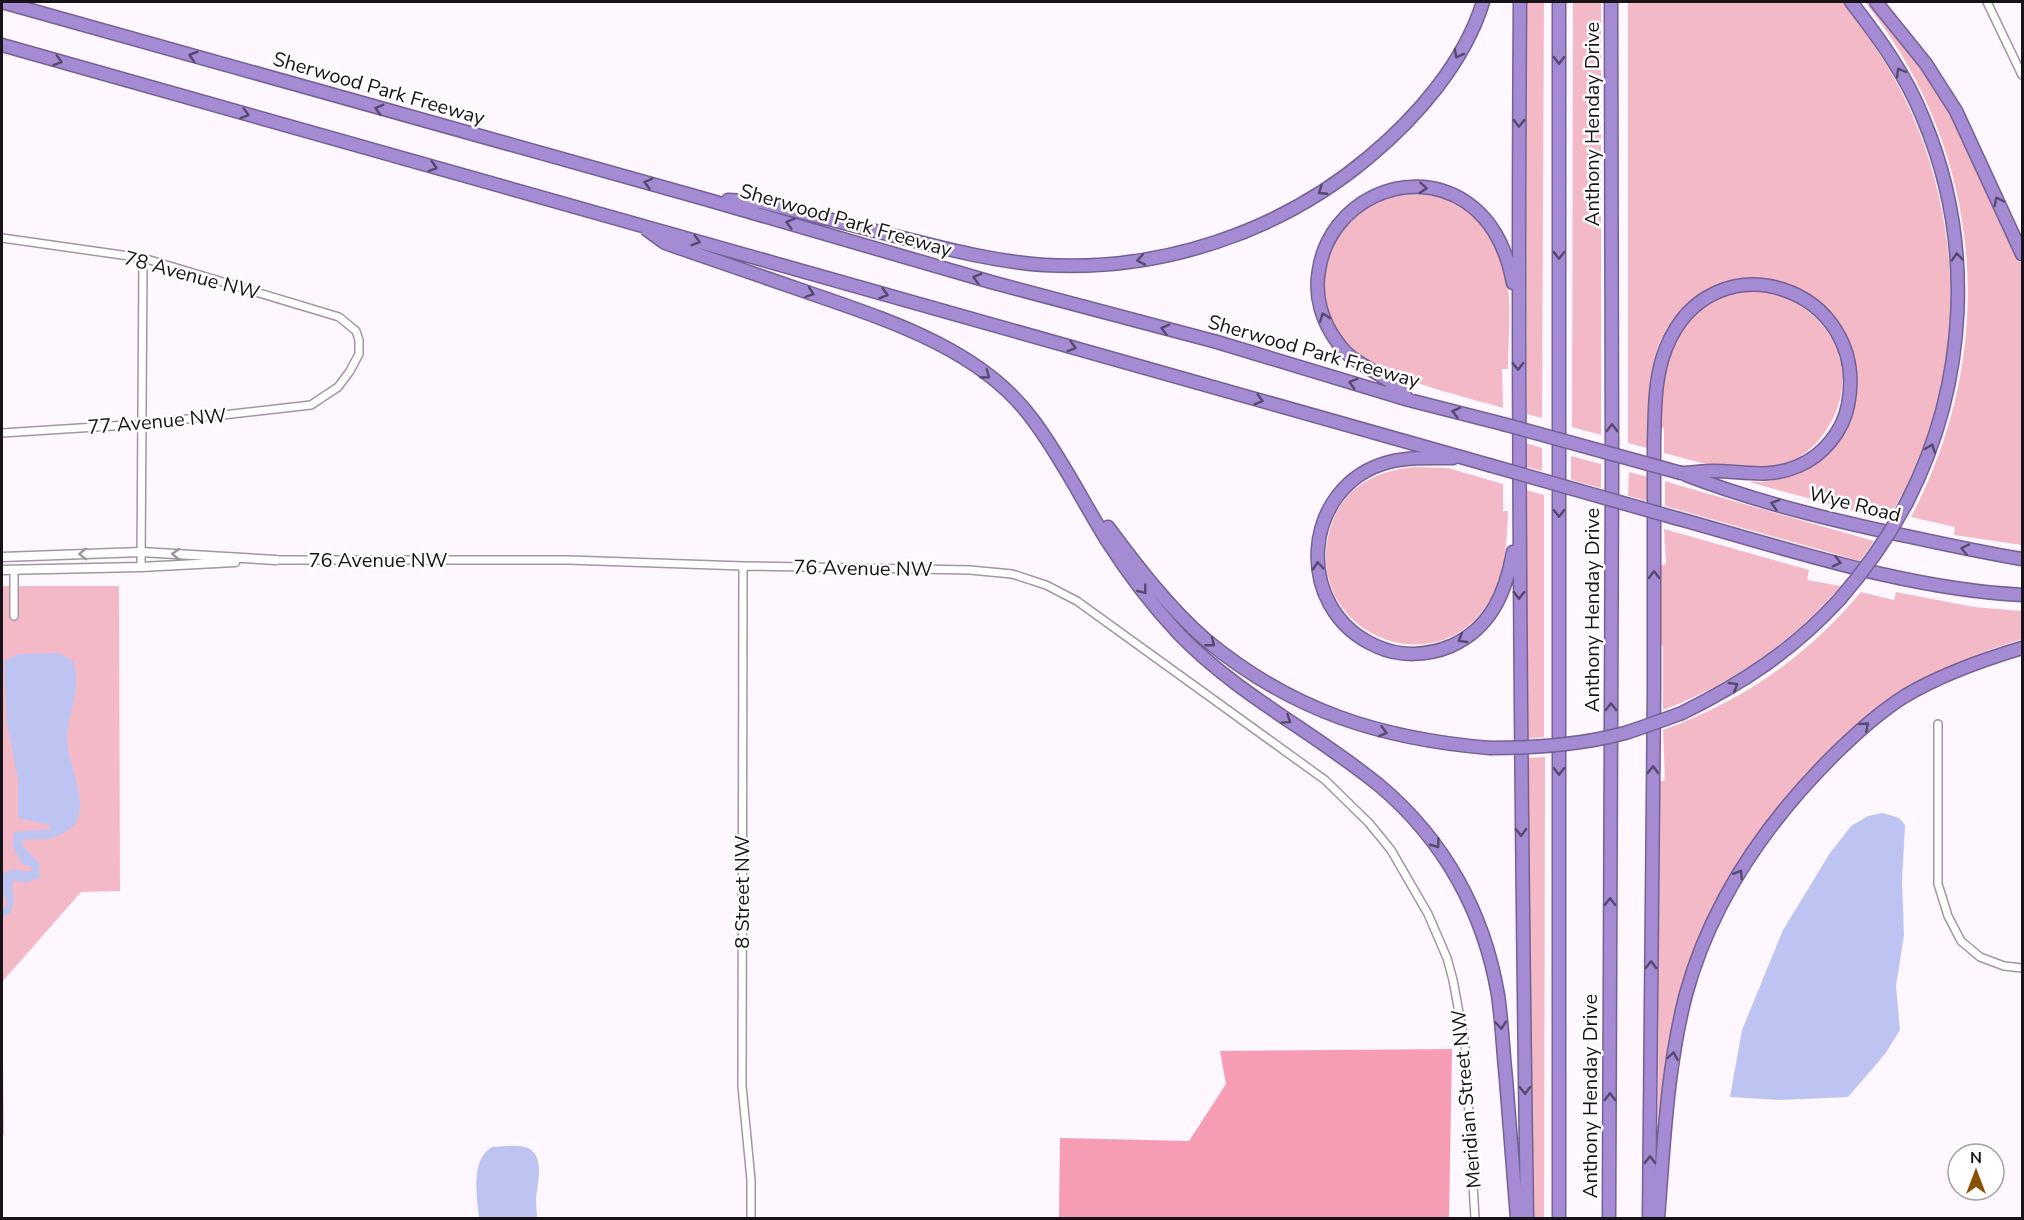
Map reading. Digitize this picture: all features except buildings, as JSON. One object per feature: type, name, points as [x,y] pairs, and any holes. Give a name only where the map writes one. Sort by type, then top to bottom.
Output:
[{"type":"highway","name":"Sherwood Park Freeway","points":[[2,2],[705,199],[991,282],[1217,342],[1409,399],[1681,473]]},
{"type":"highway","points":[[8,2],[21,8]]},
{"type":"highway","points":[[705,199],[761,202],[987,258],[1043,265],[1094,266],[1195,249],[1287,213],[1326,189],[1390,140],[1414,115],[1455,60],[1483,2]]},
{"type":"highway","points":[[1520,2],[1518,307],[1520,752],[1527,1218]]},
{"type":"highway","name":"Anthony Henday Drive","points":[[1559,2],[1559,1218]]},
{"type":"highway","name":"Anthony Henday Drive","points":[[1609,1218],[1611,2]]},
{"type":"highway","points":[[1066,470],[1119,543],[1171,605],[1206,639],[1241,665],[1298,700],[1325,713],[1352,722],[1420,740],[1490,748],[1533,748],[1625,733],[1682,713],[1730,689],[1779,656],[1820,621],[1872,560],[1894,527],[1931,449],[1947,395],[1953,364],[1958,319],[1955,234],[1935,148],[1923,116],[1905,80],[1887,50],[1851,2]]},
{"type":"highway","points":[[1876,2],[1926,64],[1956,111],[2022,254]]},
{"type":"highway","points":[[2,45],[1853,567],[1904,579],[1971,590],[2022,595]]},
{"type":"highway","points":[[1409,399],[1388,380],[1349,356],[1338,344],[1323,318],[1317,276],[1320,258],[1335,228],[1347,214],[1374,196],[1390,190],[1409,187],[1431,188],[1466,202],[1494,230],[1502,244],[1508,260],[1518,307]]},
{"type":"highway","points":[[640,225],[665,243],[880,318],[916,333],[952,352],[989,376],[1032,417],[1122,562],[1175,629],[1232,682],[1328,747],[1381,788],[1426,832],[1453,870],[1476,915],[1491,962],[1498,995],[1517,1218]]},
{"type":"highway","points":[[1649,1218],[1654,442],[1659,373],[1665,349],[1675,329],[1699,302],[1718,291],[1737,285],[1755,284],[1782,288],[1806,299],[1827,319],[1845,350],[1850,370],[1850,392],[1846,412],[1837,434],[1821,452],[1799,466],[1770,474],[1714,471],[1681,473]]},
{"type":"highway","points":[[1464,457],[1407,459],[1390,462],[1372,468],[1344,490],[1326,516],[1317,551],[1321,586],[1327,603],[1339,620],[1363,640],[1389,651],[1404,654],[1430,653],[1458,642],[1478,628],[1493,611],[1506,584],[1519,537]]},
{"type":"highway","name":"Wye Road","points":[[1681,473],[1710,484],[1826,517],[1990,554],[2022,559]]},
{"type":"highway","points":[[1658,1218],[1668,1086],[1687,992],[1713,921],[1745,864],[1796,794],[1875,717],[1904,697],[1935,680],[2022,648]]},
{"type":"street","points":[[1987,2],[2022,75]]},
{"type":"street","name":"78 Avenue NW","points":[[2,238],[143,258],[344,320],[356,331],[359,340],[359,354],[338,387],[311,405]]},
{"type":"street","points":[[141,567],[143,258]]},
{"type":"street","name":"77 Avenue NW","points":[[2,433],[143,424],[311,405]]},
{"type":"street","name":"76 Avenue NW","points":[[2,556],[141,552],[276,560]]},
{"type":"street","name":"76 Avenue NW","points":[[2,570],[141,567],[276,560],[569,560],[994,571],[1012,574],[1046,585],[1077,601],[1305,764],[1341,794],[1369,824]]},
{"type":"street","name":"8 Street NW","points":[[743,566],[742,1086],[751,1180],[751,1218]]},
{"type":"street","points":[[14,570],[14,616]]},
{"type":"street","points":[[1938,724],[1938,884],[1948,915],[1961,941],[1980,957],[2004,966],[2022,968]]},
{"type":"street","name":"Meridian Street NW","points":[[1369,824],[1391,850],[1420,899],[1439,936],[1453,980],[1465,1045],[1475,1218]]},
{"type":"shaded area","points":[[1526,2],[1544,2],[1542,418],[1527,414]]},
{"type":"shaded area","points":[[1573,2],[1601,2],[1601,435],[1572,427]]},
{"type":"shaded area","points":[[1628,2],[1843,2],[1873,44],[1900,89],[1920,134],[1935,181],[1945,229],[1950,278],[1950,326],[1944,375],[1933,423],[1916,469],[1892,513],[1868,507],[1866,514],[1749,482],[1776,480],[1807,468],[1821,453],[1849,414],[1855,393],[1854,367],[1848,340],[1835,318],[1818,301],[1797,288],[1774,281],[1749,279],[1723,284],[1692,300],[1670,323],[1659,344],[1652,370],[1647,448],[1628,443]]},
{"type":"shaded area","points":[[1865,2],[1870,2],[1900,36],[1936,88],[1976,164],[2022,266],[2022,545],[1954,535],[1955,527],[1911,517],[1939,453],[1958,386],[1967,319],[1966,252],[1955,186],[1935,122],[1905,60]]},
{"type":"shaded area","points":[[1400,193],[1421,194],[1457,204],[1472,214],[1494,242],[1502,260],[1509,302],[1508,369],[1502,369],[1503,408],[1407,379],[1376,365],[1351,346],[1332,323],[1324,293],[1331,247],[1341,230],[1354,216],[1378,200]]},
{"type":"shaded area","points":[[1747,291],[1765,291],[1785,297],[1810,313],[1824,327],[1840,358],[1842,375],[1837,408],[1830,424],[1809,450],[1790,462],[1775,467],[1729,468],[1664,453],[1664,428],[1658,427],[1665,361],[1680,331],[1697,311],[1721,297]]},
{"type":"shaded area","points":[[1525,443],[1542,448],[1542,471],[1526,467]]},
{"type":"shaded area","points":[[1571,456],[1601,464],[1601,488],[1571,480]]},
{"type":"shaded area","points":[[1414,467],[1448,468],[1503,484],[1503,511],[1508,511],[1501,573],[1494,592],[1471,624],[1442,640],[1410,644],[1378,636],[1352,618],[1333,592],[1326,558],[1334,518],[1347,497],[1366,481],[1377,476]]},
{"type":"shaded area","points":[[1629,472],[1648,477],[1647,501],[1628,496]]},
{"type":"shaded area","points":[[1665,481],[1874,541],[1860,561],[1665,506]]},
{"type":"shaded area","points":[[1526,490],[1544,495],[1544,737],[1525,739]]},
{"type":"shaded area","points":[[1664,529],[1809,570],[1807,580],[1841,586],[1782,643],[1713,688],[1663,710],[1663,646],[1657,644],[1658,566],[1666,564]]},
{"type":"shaded area","points":[[2,586],[119,586],[120,891],[81,892],[2,982]]},
{"type":"shaded area","points":[[1861,592],[1894,600],[1896,592],[1974,607],[2022,611],[2022,639],[1989,650],[1945,670],[1854,730],[1800,780],[1760,829],[1722,890],[1697,948],[1658,1146],[1659,782],[1665,780],[1663,730],[1721,705],[1772,674],[1818,637]]},
{"type":"shaded area","points":[[1545,757],[1544,1218],[1533,1218],[1526,758]]},
{"type":"shaded area","points":[[2,982],[4,1135],[2,1135]]},
{"type":"shaded area","points":[[1452,1049],[1449,1218],[1059,1218],[1060,1138],[1189,1141],[1226,1084],[1220,1051]]},
{"type":"water","points":[[59,653],[73,661],[75,671],[76,689],[67,734],[79,792],[78,819],[70,829],[55,837],[22,840],[22,845],[39,863],[40,877],[27,883],[12,882],[14,901],[11,912],[2,918],[2,910],[8,903],[2,892],[2,873],[14,869],[28,872],[32,870],[30,866],[22,864],[12,845],[14,832],[50,829],[50,825],[18,818],[18,779],[7,724],[4,662],[18,654]]},
{"type":"water","points":[[1883,813],[1899,818],[1905,825],[1902,881],[1904,935],[1896,986],[1900,1030],[1885,1054],[1848,1097],[1780,1100],[1730,1097],[1742,1030],[1783,930],[1830,853],[1851,826],[1868,816]]},
{"type":"water","points":[[522,1146],[535,1153],[539,1166],[537,1218],[479,1218],[476,1179],[480,1160],[492,1147]]}]
